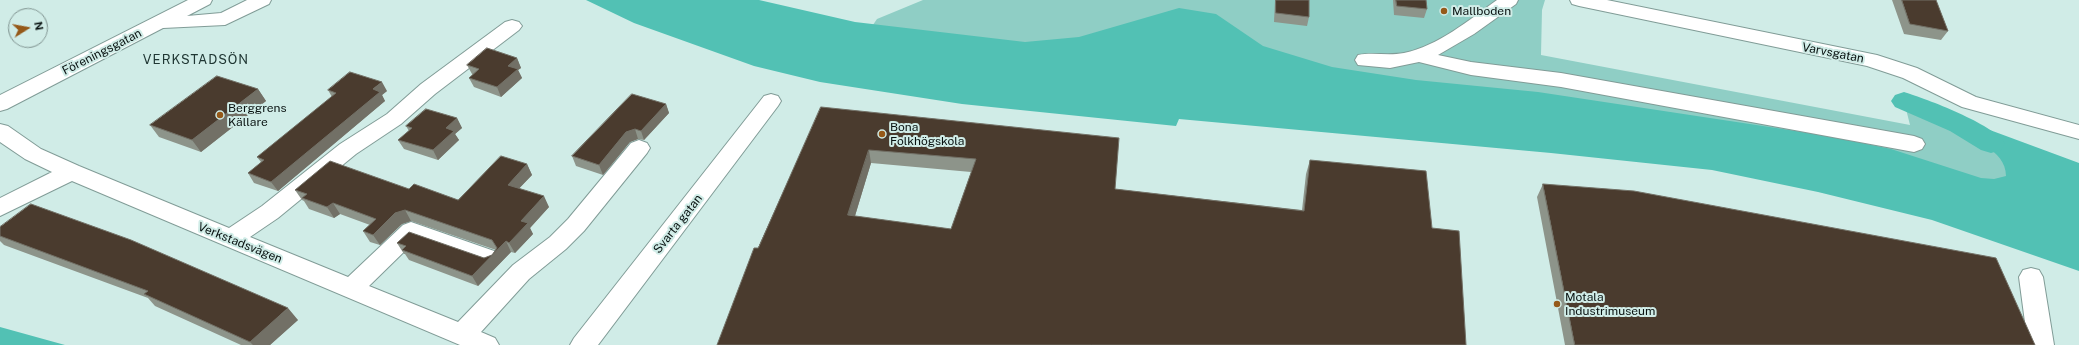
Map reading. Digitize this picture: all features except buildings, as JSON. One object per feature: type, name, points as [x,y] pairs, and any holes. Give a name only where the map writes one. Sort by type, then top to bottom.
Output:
[{"type":"street","name":"Föreningsgatan","points":[[0,104],[203,0]]},
{"type":"street","points":[[157,24],[225,18],[262,0]]},
{"type":"street","points":[[1365,60],[1389,62],[1418,55],[1447,44],[1509,0]]},
{"type":"street","name":"Varvsgatan","points":[[1579,0],[1870,60],[1910,73],[1969,102],[2079,132]]},
{"type":"street","points":[[230,239],[270,212],[348,149],[394,119],[434,84],[512,26]]},
{"type":"street","points":[[1418,55],[1433,61],[1466,68],[1558,80],[1914,144]]},
{"type":"street","name":"Svarta gatan","points":[[583,345],[745,137],[770,101]]},
{"type":"street","name":"Verkstadsvägen","points":[[0,131],[33,154],[71,172],[486,345]]},
{"type":"street","points":[[462,335],[521,272],[558,242],[576,225],[639,148]]},
{"type":"street","points":[[0,208],[71,172]]},
{"type":"street","points":[[351,289],[411,231],[489,258]]},
{"type":"street","points":[[2031,277],[2041,345]]},
{"type":"shaded area","points":[[586,0],[759,0],[855,22],[1025,42],[1079,37],[1179,8],[1216,14],[1263,46],[1332,67],[1416,80],[1538,92],[1829,136],[1891,149],[1981,178],[1994,179],[2006,176],[2000,159],[1994,152],[1976,141],[1949,130],[1958,124],[1952,116],[2079,163],[2079,271],[1932,220],[1818,192],[1712,170],[1551,153],[1179,119],[1176,126],[962,104],[820,82],[754,66],[634,23]]},
{"type":"shaded area","points":[[923,0],[1545,0],[1542,10],[1541,55],[1910,125],[1904,101],[1959,124],[2075,190],[1760,154],[849,60],[877,19]]},
{"type":"shaded area","points":[[0,327],[65,345],[0,345]]},
{"type":"waterway","points":[[1904,101],[1959,124],[1991,143]]},
{"type":"place","name":"Mallboden","points":[[1444,11]]},
{"type":"place","name":"Berggrens Källare","points":[[220,115]]},
{"type":"place","name":"Bona Folkhögskola","points":[[882,134]]},
{"type":"place","name":"Motala Industrimuseum","points":[[1557,304]]},
{"type":"district","name":"VERKSTADSÖN","points":[[196,60]]}]
